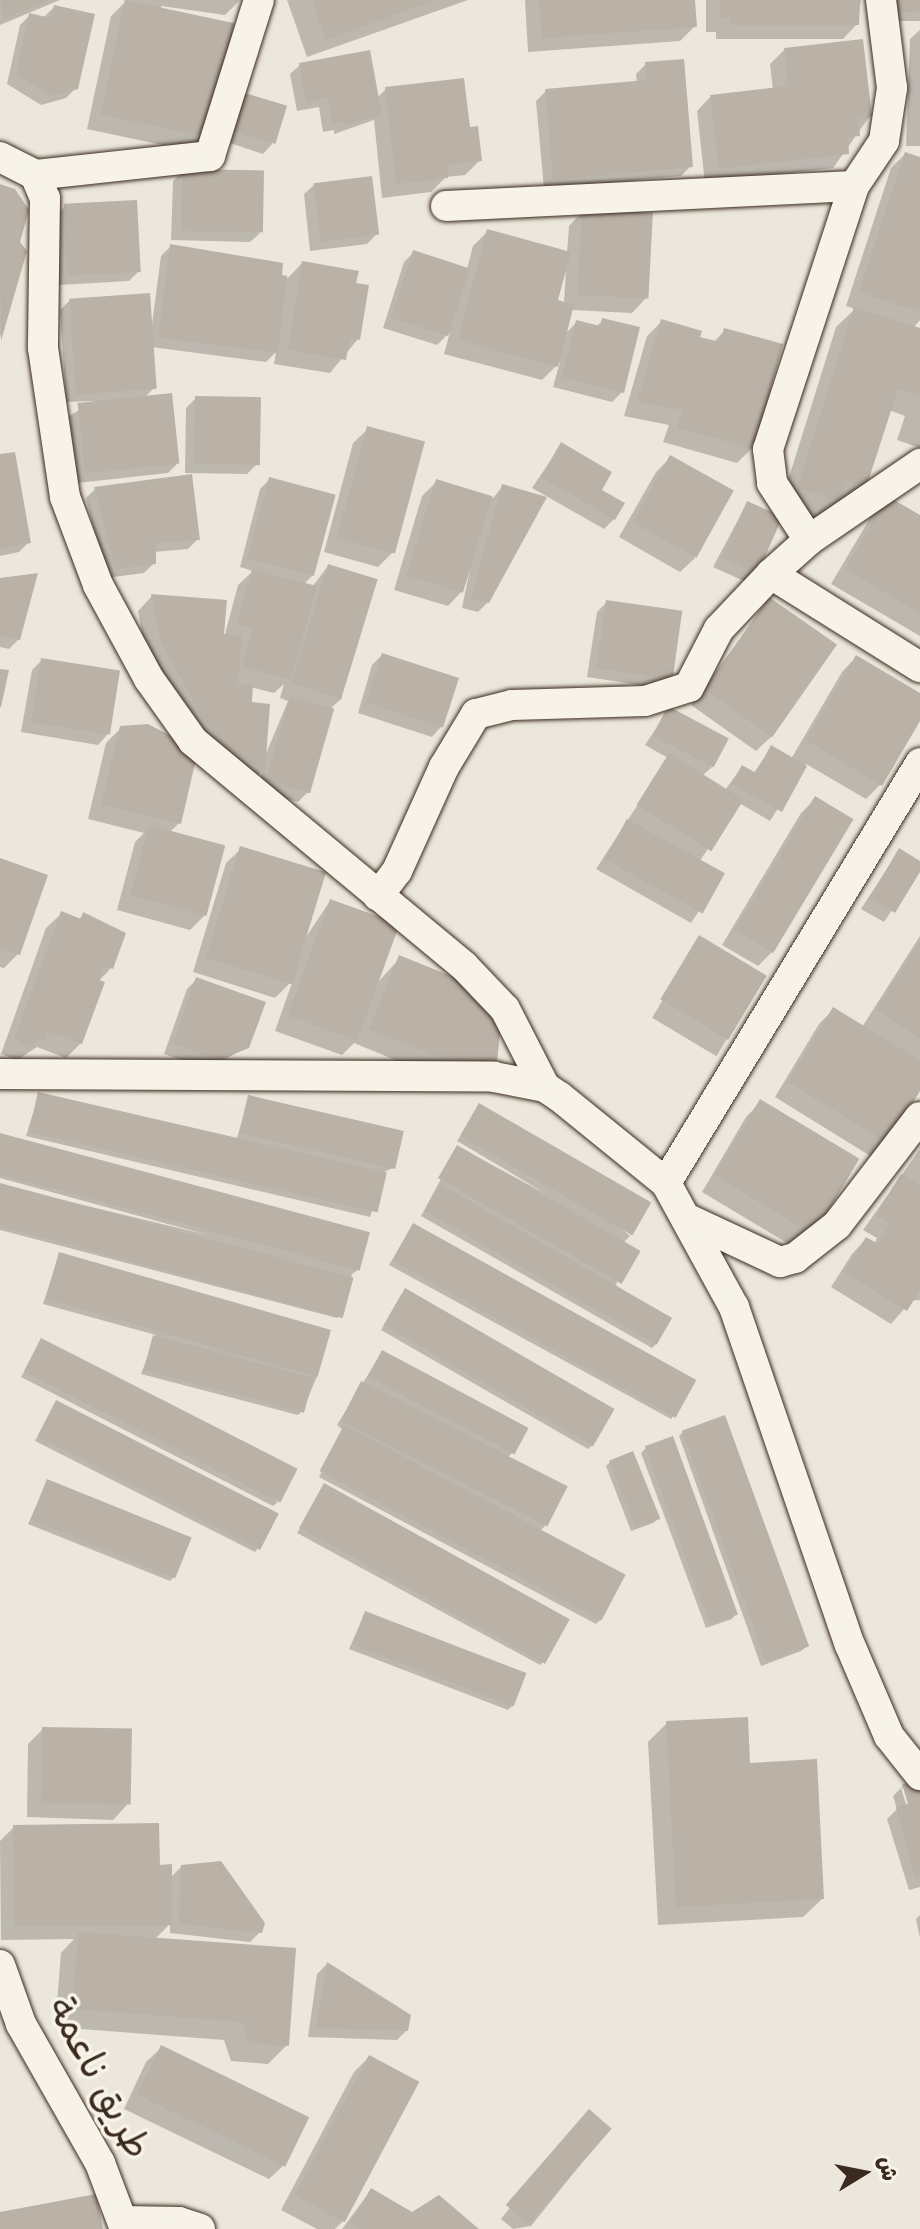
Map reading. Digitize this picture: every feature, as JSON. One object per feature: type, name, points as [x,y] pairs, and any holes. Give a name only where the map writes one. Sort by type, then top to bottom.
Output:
[{"type":"street","points":[[0,157],[35,175],[210,156],[259,0]]},
{"type":"street","points":[[809,540],[772,483],[768,449],[854,186],[884,141],[892,88],[881,0]]},
{"type":"street","points":[[35,175],[45,198],[43,348],[61,467],[76,533],[98,585],[162,700],[193,741],[464,966],[505,1009],[545,1087],[666,1183],[734,1307],[760,1372],[856,1658],[889,1736],[920,1775]]},
{"type":"street","points":[[446,206],[854,186]]},
{"type":"street","points":[[378,896],[397,871],[444,767],[476,714],[512,705],[645,701],[689,687],[719,629],[771,574],[809,540],[920,464]]},
{"type":"street","points":[[771,574],[920,667]]},
{"type":"street","points":[[666,1183],[920,763]]},
{"type":"street","points":[[0,1074],[494,1077],[545,1087]]},
{"type":"street","points":[[686,1218],[780,1262],[795,1258],[837,1225],[920,1117]]},
{"type":"street","name":"طريق ناعمة","points":[[3,1983],[21,2024],[100,2163],[124,2225]]},
{"type":"street","points":[[124,2225],[179,2222],[200,2229]]},
{"type":"building","points":[[0,0],[50,0],[4,19]]},
{"type":"building","points":[[125,0],[235,23],[210,138],[101,114]]},
{"type":"building","points":[[312,0],[436,0],[325,40]]},
{"type":"building","points":[[539,0],[695,0],[697,27],[542,38]]},
{"type":"building","points":[[720,0],[860,0],[859,25],[730,25],[730,18],[720,19]]},
{"type":"building","points":[[886,0],[920,0],[920,12],[886,12]]},
{"type":"building","points":[[54,5],[95,14],[78,89],[52,96],[16,74],[29,13],[51,18]]},
{"type":"building","points":[[863,39],[872,117],[858,119],[860,136],[848,137],[849,154],[719,169],[710,95],[788,86],[784,48]]},
{"type":"building","points":[[370,50],[382,115],[344,126],[343,121],[332,123],[328,98],[306,102],[299,63]]},
{"type":"building","points":[[684,59],[693,167],[553,180],[545,89],[647,80],[645,62]]},
{"type":"building","points":[[464,78],[470,127],[478,126],[482,161],[447,165],[448,178],[396,184],[385,87]]},
{"type":"building","points":[[245,93],[287,106],[275,144],[233,131]]},
{"type":"building","points":[[905,152],[920,157],[920,312],[859,292]]},
{"type":"building","points":[[182,169],[264,170],[263,232],[181,231]]},
{"type":"building","points":[[372,176],[379,235],[321,242],[313,183]]},
{"type":"building","points":[[0,184],[15,189],[29,210],[20,242],[27,251],[1,341]]},
{"type":"building","points":[[137,200],[141,272],[68,276],[64,204]]},
{"type":"building","points":[[582,209],[653,213],[648,299],[577,295]]},
{"type":"building","points":[[487,229],[571,252],[558,300],[574,305],[558,367],[458,340]]},
{"type":"building","points":[[170,244],[283,263],[282,275],[287,276],[278,353],[158,338]]},
{"type":"building","points":[[413,250],[470,269],[448,336],[391,318]]},
{"type":"building","points":[[302,261],[359,271],[356,283],[369,285],[360,340],[350,338],[346,360],[288,350]]},
{"type":"building","points":[[150,293],[157,389],[76,394],[69,299]]},
{"type":"building","points":[[854,307],[920,328],[920,396],[898,389],[866,488],[846,482],[840,501],[797,488]]},
{"type":"building","points":[[602,318],[640,327],[624,393],[562,377],[576,320],[600,326]]},
{"type":"building","points":[[661,319],[702,331],[700,337],[720,342],[724,328],[783,344],[754,449],[677,428],[682,410],[637,402]]},
{"type":"building","points":[[172,393],[179,464],[85,474],[78,403]]},
{"type":"building","points":[[195,396],[261,397],[260,465],[194,464]]},
{"type":"building","points":[[367,426],[425,442],[395,554],[337,538]]},
{"type":"building","points":[[561,442],[612,472],[602,490],[625,503],[615,520],[541,477]]},
{"type":"building","points":[[15,452],[31,543],[0,549],[0,454]]},
{"type":"building","points":[[670,455],[734,490],[697,558],[633,522]]},
{"type":"building","points":[[192,474],[200,540],[156,543],[156,564],[116,569],[94,487]]},
{"type":"building","points":[[269,477],[336,495],[314,576],[247,558]]},
{"type":"building","points":[[436,479],[492,496],[463,593],[406,576]]},
{"type":"building","points":[[502,484],[547,497],[489,603],[471,599]]},
{"type":"building","points":[[887,496],[920,515],[920,613],[845,569]]},
{"type":"building","points":[[747,501],[783,517],[757,574],[722,558]]},
{"type":"building","points":[[328,564],[378,579],[341,699],[291,684]]},
{"type":"building","points":[[252,569],[317,586],[291,680],[242,666],[253,629],[237,624]]},
{"type":"building","points":[[38,573],[20,640],[0,636],[0,578]]},
{"type":"building","points":[[151,594],[227,600],[224,634],[242,636],[238,684],[253,685],[252,702],[270,704],[265,771],[224,746],[203,719],[160,640]]},
{"type":"building","points":[[769,597],[837,645],[772,737],[704,690]]},
{"type":"building","points":[[606,600],[682,611],[673,679],[596,668]]},
{"type":"building","points":[[382,653],[459,678],[443,727],[366,702]]},
{"type":"building","points":[[856,655],[920,693],[920,721],[882,786],[806,740]]},
{"type":"building","points":[[41,658],[120,671],[110,735],[31,722]]},
{"type":"building","points":[[0,669],[9,670],[1,707],[0,707]]},
{"type":"building","points":[[290,696],[334,709],[310,793],[266,781]]},
{"type":"building","points":[[668,706],[729,738],[713,768],[653,735]]},
{"type":"building","points":[[148,724],[190,746],[196,759],[181,824],[101,805],[120,726]]},
{"type":"building","points":[[771,745],[807,766],[782,812],[731,784],[742,765],[756,773]]},
{"type":"building","points":[[669,753],[744,800],[711,851],[637,805]]},
{"type":"building","points":[[815,796],[854,819],[773,953],[735,930]]},
{"type":"building","points":[[627,819],[725,873],[703,914],[605,859]]},
{"type":"building","points":[[149,825],[225,845],[206,916],[130,896]]},
{"type":"building","points":[[240,846],[326,872],[292,984],[206,958]]},
{"type":"building","points":[[899,848],[920,861],[920,872],[895,913],[870,898]]},
{"type":"building","points":[[0,858],[48,875],[20,955],[0,948]]},
{"type":"building","points":[[330,899],[400,924],[357,1041],[288,1016]]},
{"type":"building","points":[[61,911],[81,919],[83,912],[126,933],[113,969],[104,966],[99,980],[105,982],[82,1044],[49,1032],[45,1041],[36,1038],[33,1047],[14,1039]]},
{"type":"building","points":[[699,935],[767,976],[728,1040],[660,999]]},
{"type":"building","points":[[920,941],[920,1039],[876,1010]]},
{"type":"building","points":[[399,955],[463,981],[501,1023],[497,1063],[439,1058],[369,1029]]},
{"type":"building","points":[[196,977],[266,1002],[249,1048],[219,1060],[173,1044]]},
{"type":"building","points":[[833,1007],[920,1060],[920,1091],[888,1143],[788,1082]]},
{"type":"building","points":[[38,1092],[387,1173],[378,1212],[29,1132]]},
{"type":"building","points":[[248,1095],[404,1131],[395,1169],[239,1133]]},
{"type":"building","points":[[760,1099],[859,1159],[814,1235],[714,1175]]},
{"type":"building","points":[[479,1103],[651,1202],[632,1235],[460,1136]]},
{"type":"building","points":[[0,1133],[370,1232],[360,1271],[0,1174]]},
{"type":"building","points":[[457,1145],[641,1251],[622,1284],[438,1178]]},
{"type":"building","points":[[901,1174],[920,1185],[920,1290],[907,1311],[844,1272],[866,1237],[878,1244],[890,1223],[876,1215]]},
{"type":"building","points":[[0,1183],[354,1278],[343,1318],[0,1226]]},
{"type":"building","points":[[440,1184],[672,1318],[657,1345],[425,1211]]},
{"type":"building","points":[[413,1223],[696,1380],[676,1418],[392,1261]]},
{"type":"building","points":[[59,1252],[331,1330],[318,1377],[45,1299]]},
{"type":"building","points":[[405,1288],[615,1409],[593,1446],[383,1325]]},
{"type":"building","points":[[153,1335],[313,1378],[304,1413],[144,1370]]},
{"type":"building","points":[[41,1338],[298,1469],[280,1503],[24,1372]]},
{"type":"building","points":[[382,1350],[529,1428],[514,1454],[368,1376]]},
{"type":"building","points":[[361,1381],[568,1486],[547,1526],[341,1421]]},
{"type":"building","points":[[56,1400],[279,1513],[260,1550],[37,1437]]},
{"type":"building","points":[[725,1415],[809,1646],[766,1662],[682,1431]]},
{"type":"building","points":[[344,1425],[626,1575],[601,1621],[320,1471]]},
{"type":"building","points":[[673,1436],[738,1615],[710,1625],[645,1446]]},
{"type":"building","points":[[633,1451],[660,1519],[636,1528],[609,1461]]},
{"type":"building","points":[[47,1479],[192,1537],[175,1578],[31,1520]]},
{"type":"building","points":[[324,1483],[570,1619],[545,1664],[299,1528]]},
{"type":"building","points":[[365,1611],[527,1673],[514,1707],[352,1645]]},
{"type":"building","points":[[748,1717],[750,1763],[817,1759],[824,1899],[676,1907],[666,1721]]},
{"type":"building","points":[[42,1727],[132,1729],[131,1805],[41,1803]]},
{"type":"building","points":[[920,1782],[920,1876],[915,1878],[896,1807],[908,1804],[902,1784]]},
{"type":"building","points":[[159,1823],[160,1865],[172,1864],[172,1925],[15,1926],[13,1825]]},
{"type":"building","points":[[221,1861],[265,1923],[262,1933],[179,1924],[181,1865]]},
{"type":"building","points":[[78,1932],[296,1948],[289,2046],[249,2043],[242,2022],[72,2009]]},
{"type":"building","points":[[327,1962],[411,2015],[408,2031],[316,2028]]},
{"type":"building","points":[[161,2045],[309,2117],[285,2167],[137,2094]]},
{"type":"building","points":[[369,2055],[419,2082],[345,2222],[294,2195]]},
{"type":"building","points":[[589,2109],[612,2129],[528,2225],[506,2205]]},
{"type":"building","points":[[371,2188],[412,2212],[439,2195],[479,2229],[359,2229],[350,2223]]},
{"type":"building","points":[[96,2194],[103,2229],[0,2229],[0,2212]]}]
